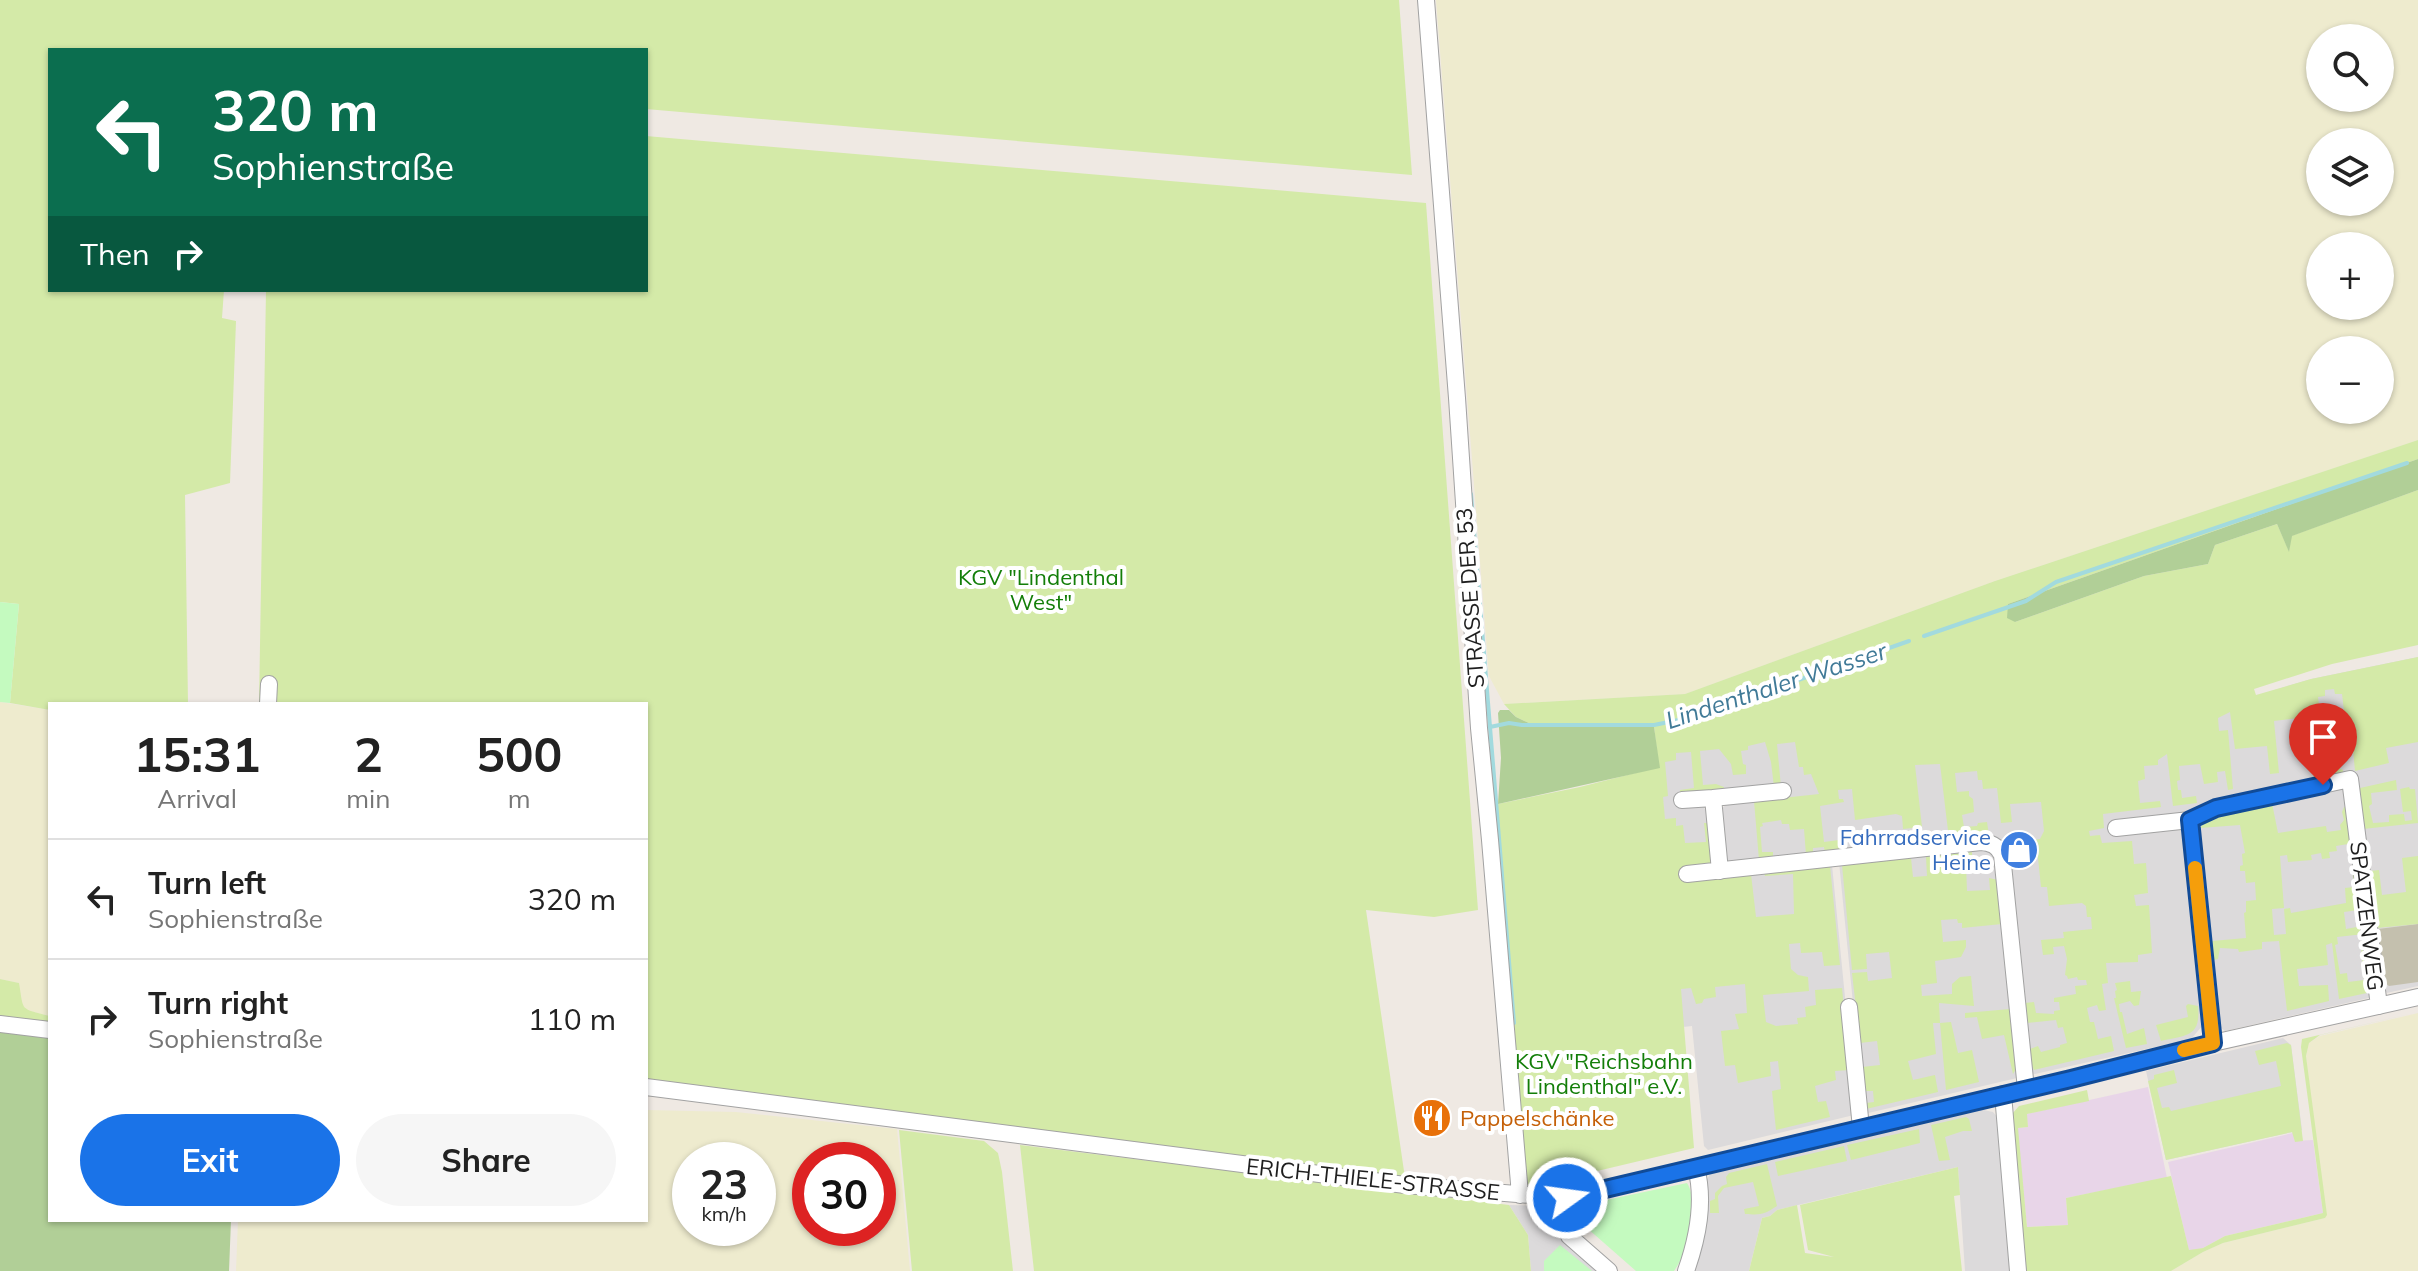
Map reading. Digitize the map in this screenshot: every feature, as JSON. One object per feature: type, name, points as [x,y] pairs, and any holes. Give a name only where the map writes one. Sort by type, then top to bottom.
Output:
[{"type":"street","name":"STRASSE DER 53","points":[[1426,0],[1479,728],[1520,1167],[1520,1195]]},
{"type":"street","points":[[268,702],[269,684]]},
{"type":"street","name":"SPATZENWEG","points":[[2190,820],[2216,808],[2350,779],[2379,1006]]},
{"type":"street","points":[[1682,800],[1783,791]]},
{"type":"street","points":[[1713,798],[1720,871]]},
{"type":"street","points":[[2116,828],[2190,820],[2213,1043]]},
{"type":"street","points":[[1687,874],[1991,843],[2002,855],[2026,1089]]},
{"type":"street","name":"ERICH-THIELE-STRASSE","points":[[648,1087],[1405,1185],[1567,1198],[2418,997]]},
{"type":"street","points":[[1849,1007],[1861,1128]]},
{"type":"street","points":[[0,1024],[48,1030]]},
{"type":"street","points":[[2003,1094],[2018,1271]]},
{"type":"street","points":[[1686,1271],[1699,1218],[1700,1189],[1696,1167]]},
{"type":"street","points":[[1567,1198],[1569,1236],[1609,1271]]},
{"type":"shaded area","points":[[1436,0],[2418,0],[2418,440],[1995,581],[1685,694],[1504,704],[1489,676]]},
{"type":"shaded area","points":[[2418,657],[2418,986],[2387,993],[2379,982],[2354,773],[2206,804],[2185,812],[2203,1025],[2191,1039],[2035,1074],[2031,1073],[2006,848],[1728,862],[1721,809],[1727,804],[1680,796],[1682,808],[1701,806],[1708,811],[1713,862],[1832,865],[1856,1109],[1854,1115],[1708,1150],[1704,1146],[1692,1026],[1683,1027],[1660,768],[1693,722],[2212,720],[2255,696],[2311,679]]},
{"type":"shaded area","points":[[0,702],[48,710],[48,1016],[25,1010],[19,1000],[19,983],[0,979]]},
{"type":"shaded area","points":[[2345,787],[2373,997],[2225,1031],[2216,1024],[2197,829],[2208,815]]},
{"type":"shaded area","points":[[1994,848],[2019,1071],[2017,1078],[1864,1114],[1839,862]]},
{"type":"shaded area","points":[[2418,924],[2418,982],[2389,986],[2385,983],[2378,929]]},
{"type":"shaded area","points":[[2418,1013],[2418,1271],[2171,1271],[2223,1243],[2325,1218],[2306,1056],[2309,1043],[2320,1036]]},
{"type":"shaded area","points":[[2283,1038],[2291,1045],[2302,1130],[2166,1160],[2146,1071]]},
{"type":"shaded area","points":[[2148,1087],[2167,1178],[2066,1198],[2068,1225],[2027,1227],[2017,1128],[2028,1127],[2026,1114]]},
{"type":"shaded area","points":[[1979,1109],[1993,1112],[1998,1118],[2012,1271],[1965,1271],[1958,1167],[1777,1210],[1762,1218],[1749,1271],[1691,1271],[1706,1181],[1711,1172]]},
{"type":"shaded area","points":[[648,1110],[736,1112],[897,1129],[910,1271],[236,1271],[238,1222],[648,1222]]},
{"type":"shaded area","points":[[2293,1133],[2295,1141],[2313,1140],[2323,1213],[2225,1236],[2203,1248],[2189,1251],[2168,1162]]},
{"type":"shaded area","points":[[1509,1205],[1539,1206],[1553,1215],[1557,1231],[1564,1240],[1601,1271],[1531,1271],[1528,1235]]},
{"type":"green space","points":[[0,0],[1399,0],[1412,175],[648,109],[648,48],[48,48],[48,292],[224,292],[222,318],[236,321],[230,483],[185,495],[188,702],[48,702],[48,710],[10,703],[19,604],[0,602]]},
{"type":"green space","name":"KGV \"Lindenthal West\"","points":[[648,136],[1426,203],[1478,910],[1434,917],[1366,910],[1405,1178],[648,1079],[648,702],[259,702],[266,292],[648,292]]},
{"type":"green space","name":"KGV \"Reichsbahn Lindenthal\" e.V.","points":[[2418,440],[2418,459],[2008,604],[2015,622],[2144,576],[2208,564],[2215,545],[2277,524],[2289,551],[2291,536],[2418,490],[2418,645],[2332,664],[2254,689],[2256,695],[2311,679],[2418,657],[2418,742],[2386,748],[2389,763],[2355,771],[2351,728],[2346,728],[2342,694],[2335,694],[2334,689],[2325,690],[2325,696],[2318,697],[2323,736],[2329,735],[2330,740],[2340,739],[2339,734],[2348,736],[2351,756],[2338,758],[2343,772],[2314,779],[2308,717],[2274,721],[2279,773],[2270,774],[2267,746],[2235,749],[2230,712],[2218,718],[2219,731],[2228,730],[2233,789],[2228,790],[2225,771],[2217,772],[2218,782],[2204,784],[2200,764],[2179,766],[2178,790],[2181,790],[2182,798],[2196,796],[2197,803],[2173,806],[2167,754],[2158,760],[2158,765],[2144,766],[2145,779],[2138,781],[2140,803],[2160,801],[2161,807],[2103,814],[2104,828],[2089,831],[2090,836],[2100,835],[2102,843],[2132,841],[2134,864],[2146,863],[2148,893],[2134,895],[2136,906],[2149,905],[2152,953],[2138,955],[2138,962],[2106,963],[2108,983],[2102,984],[2106,1010],[2099,1011],[2097,1005],[2087,1008],[2098,1039],[2111,1036],[2114,1051],[2034,1070],[2032,1066],[2030,1049],[2038,1046],[2041,1052],[2067,1043],[2063,1027],[2058,1028],[2056,1020],[2027,1023],[2025,1003],[2034,1002],[2036,1013],[2054,1014],[2054,1011],[2060,1010],[2059,1002],[2054,1002],[2054,998],[2076,994],[2075,986],[2087,985],[2086,980],[2078,980],[2077,977],[2068,979],[2065,975],[2067,959],[2064,946],[2053,947],[2054,954],[2043,955],[2041,940],[2064,938],[2063,932],[2092,929],[2086,906],[2082,903],[2049,906],[2047,887],[2041,887],[2038,858],[2030,858],[2028,841],[2040,839],[2044,831],[2041,802],[2010,804],[2012,822],[2001,823],[1997,788],[1983,789],[1977,771],[1955,773],[1957,792],[1969,791],[1973,799],[1974,812],[1962,815],[1964,827],[1987,822],[1989,835],[1949,839],[1940,764],[1915,765],[1922,827],[1903,829],[1902,816],[1896,814],[1855,820],[1852,789],[1838,790],[1839,799],[1844,802],[1820,806],[1824,842],[1846,839],[1842,852],[1825,853],[1824,847],[1813,848],[1813,854],[1806,855],[1804,829],[1790,830],[1789,824],[1782,824],[1781,820],[1762,823],[1762,852],[1773,852],[1773,859],[1759,860],[1754,801],[1819,794],[1811,774],[1804,775],[1803,767],[1799,767],[1795,742],[1777,744],[1781,787],[1774,787],[1765,742],[1741,751],[1746,774],[1733,775],[1731,764],[1719,749],[1700,751],[1703,785],[1716,784],[1724,787],[1724,791],[1680,795],[1680,790],[1694,788],[1691,752],[1676,753],[1676,760],[1665,762],[1668,796],[1663,797],[1665,819],[1676,818],[1676,826],[1683,825],[1685,843],[1706,842],[1704,823],[1710,823],[1714,859],[1751,874],[1756,917],[1794,914],[1793,874],[1765,876],[1764,873],[1830,866],[1840,965],[1824,966],[1822,952],[1801,953],[1800,943],[1789,944],[1791,969],[1798,975],[1808,977],[1809,991],[1763,995],[1766,1022],[1776,1026],[1798,1024],[1797,1018],[1806,1017],[1805,1007],[1816,1005],[1815,990],[1842,988],[1850,1070],[1835,1071],[1836,1080],[1815,1086],[1818,1102],[1826,1101],[1830,1117],[1776,1130],[1772,1091],[1781,1089],[1778,1061],[1770,1062],[1771,1076],[1738,1083],[1735,1065],[1725,1066],[1721,1031],[1739,1029],[1735,1014],[1747,1013],[1745,984],[1715,987],[1716,997],[1696,1004],[1691,988],[1681,989],[1694,1148],[1530,1187],[1526,1180],[1490,802],[1498,804],[1659,767],[1654,727],[1531,724],[1516,717],[1504,704],[1685,694],[1995,581]]},
{"type":"green space","points":[[2418,459],[2418,490],[2292,536],[2289,552],[2277,524],[2215,545],[2208,564],[2144,576],[2015,622],[2007,618],[2008,604]]},
{"type":"green space","points":[[0,602],[19,604],[10,703],[0,702]]},
{"type":"green space","points":[[1500,710],[1509,710],[1531,724],[1654,727],[1660,768],[1498,804]]},
{"type":"green space","points":[[2396,780],[2397,790],[2371,793],[2372,804],[2369,806],[2373,823],[2389,822],[2389,815],[2404,814],[2405,821],[2412,820],[2411,811],[2403,812],[2400,789],[2409,787],[2415,789],[2418,823],[2363,829],[2360,788]]},
{"type":"green space","points":[[2272,803],[2278,833],[2326,826],[2327,832],[2341,830],[2344,820],[2342,812],[2344,807],[2349,806],[2352,840],[2336,846],[2337,851],[2329,852],[2330,858],[2322,859],[2321,853],[2311,855],[2312,860],[2288,862],[2287,855],[2280,856],[2284,908],[2272,909],[2274,935],[2286,934],[2284,909],[2290,908],[2291,913],[2346,903],[2345,888],[2354,887],[2352,867],[2356,868],[2361,907],[2344,912],[2346,929],[2362,926],[2364,934],[2337,937],[2338,944],[2335,945],[2340,974],[2347,973],[2348,982],[2364,980],[2361,946],[2365,943],[2371,988],[2367,993],[2339,999],[2332,943],[2326,945],[2328,965],[2297,969],[2299,986],[2328,985],[2329,1001],[2287,1011],[2279,941],[2262,942],[2262,949],[2239,952],[2238,949],[2220,948],[2218,959],[2214,960],[2212,941],[2246,938],[2244,913],[2246,901],[2256,900],[2255,882],[2246,883],[2245,871],[2240,871],[2242,854],[2245,853],[2240,825],[2200,828],[2209,816]]},
{"type":"green space","points":[[1972,852],[1972,864],[1966,864],[1967,891],[1990,890],[1989,878],[1998,880],[2002,924],[1962,928],[1962,923],[1958,923],[1957,919],[1941,920],[1943,942],[1966,940],[1966,947],[1961,957],[1935,961],[1937,983],[1921,985],[1922,996],[1952,994],[1952,984],[1960,977],[1971,976],[1974,1006],[1939,1003],[1940,1023],[1933,1023],[1936,1054],[1908,1061],[1913,1080],[1935,1075],[1938,1092],[1866,1109],[1866,1103],[1874,1102],[1873,1091],[1865,1091],[1862,1067],[1880,1065],[1877,1041],[1860,1043],[1852,973],[1867,972],[1868,981],[1892,978],[1889,952],[1866,954],[1867,969],[1852,970],[1842,865],[1911,858],[1913,877],[1927,876],[1926,857]]},
{"type":"green space","points":[[2418,856],[2418,924],[2377,928],[2370,871],[2379,870],[2382,895],[2406,892],[2402,858]]},
{"type":"green space","points":[[0,979],[19,983],[25,1007],[48,1016],[48,1024],[0,1017]]},
{"type":"green space","points":[[2130,981],[2131,992],[2141,991],[2139,1005],[2134,1006],[2130,1001],[2119,1004],[2120,1012],[2127,1034],[2144,1028],[2147,1044],[2126,1048],[2114,998],[2117,990],[2115,983]]},
{"type":"green space","points":[[2188,1004],[2198,1006],[2194,1029],[2185,1035],[2161,1041],[2156,1025],[2188,1017]]},
{"type":"green space","points":[[2010,1009],[2016,1069],[2013,1074],[2004,1035],[1982,1039],[1977,1017],[1965,1018],[1965,1013]]},
{"type":"green space","points":[[2418,1012],[2320,1035],[2309,1043],[2306,1056],[2325,1218],[2223,1243],[2171,1271],[2024,1271],[2012,1114],[2019,1106],[2087,1090],[2089,1101],[2027,1114],[2028,1127],[2018,1128],[2027,1227],[2068,1225],[2066,1198],[2171,1176],[2189,1250],[2203,1248],[2225,1236],[2323,1213],[2302,1039]]},
{"type":"green space","points":[[1951,1022],[1958,1053],[1972,1050],[1979,1082],[1946,1090],[1940,1023]]},
{"type":"green space","points":[[0,1030],[48,1035],[48,1222],[231,1222],[229,1271],[0,1271]]},
{"type":"green space","points":[[2287,1043],[2291,1045],[2303,1141],[2295,1142],[2292,1132],[2166,1160],[2148,1081],[2154,1079],[2154,1075],[2174,1070],[2177,1083],[2157,1088],[2162,1108],[2169,1107],[2171,1111],[2281,1086],[2276,1061],[2259,1065],[2255,1051]]},
{"type":"green space","points":[[1966,1117],[1972,1131],[1945,1137],[1950,1160],[1939,1161],[1931,1125]]},
{"type":"green space","points":[[1919,1129],[1920,1143],[1851,1160],[1847,1145]]},
{"type":"green space","points":[[899,1130],[984,1141],[998,1153],[1013,1271],[912,1271]]},
{"type":"green space","points":[[1020,1145],[1509,1205],[1528,1235],[1531,1271],[1034,1271]]},
{"type":"green space","points":[[1844,1146],[1847,1161],[1778,1176],[1775,1162]]},
{"type":"green space","points":[[1767,1164],[1777,1206],[1762,1214],[1745,1214],[1744,1209],[1759,1206],[1753,1182],[1724,1188],[1718,1196],[1719,1213],[1710,1213],[1710,1201],[1727,1184],[1729,1173]]},
{"type":"green space","points":[[1958,1167],[1960,1195],[1954,1196],[1962,1271],[1749,1271],[1762,1218],[1777,1210],[1797,1205],[1805,1253],[1834,1257],[1808,1250],[1800,1205]]},
{"type":"green space","points":[[1687,1183],[1693,1215],[1684,1252],[1674,1271],[1636,1271],[1587,1228],[1592,1203]]},
{"type":"green space","points":[[1560,1245],[1592,1271],[1544,1271],[1544,1261]]},
{"type":"waterway","name":"Lindenthaler Wasser","points":[[1924,636],[2026,601],[2056,582],[2407,463]]},
{"type":"waterway","name":"Lindenthaler Wasser","points":[[1471,494],[1490,727],[1509,723],[1654,725],[1693,717],[1909,641]]},
{"type":"waterway","points":[[1490,727],[1514,1023]]},
{"type":"slow traffic","points":[[2184,1050],[2213,1043],[2195,868]]},
{"type":"place","name":"Fahrradservice Heine","points":[[2019,850]]},
{"type":"place","name":"Pappelschänke","points":[[1432,1118]]},
{"type":"route","points":[[1567,1198],[2213,1043],[2190,820],[2216,808],[2323,785]]}]
